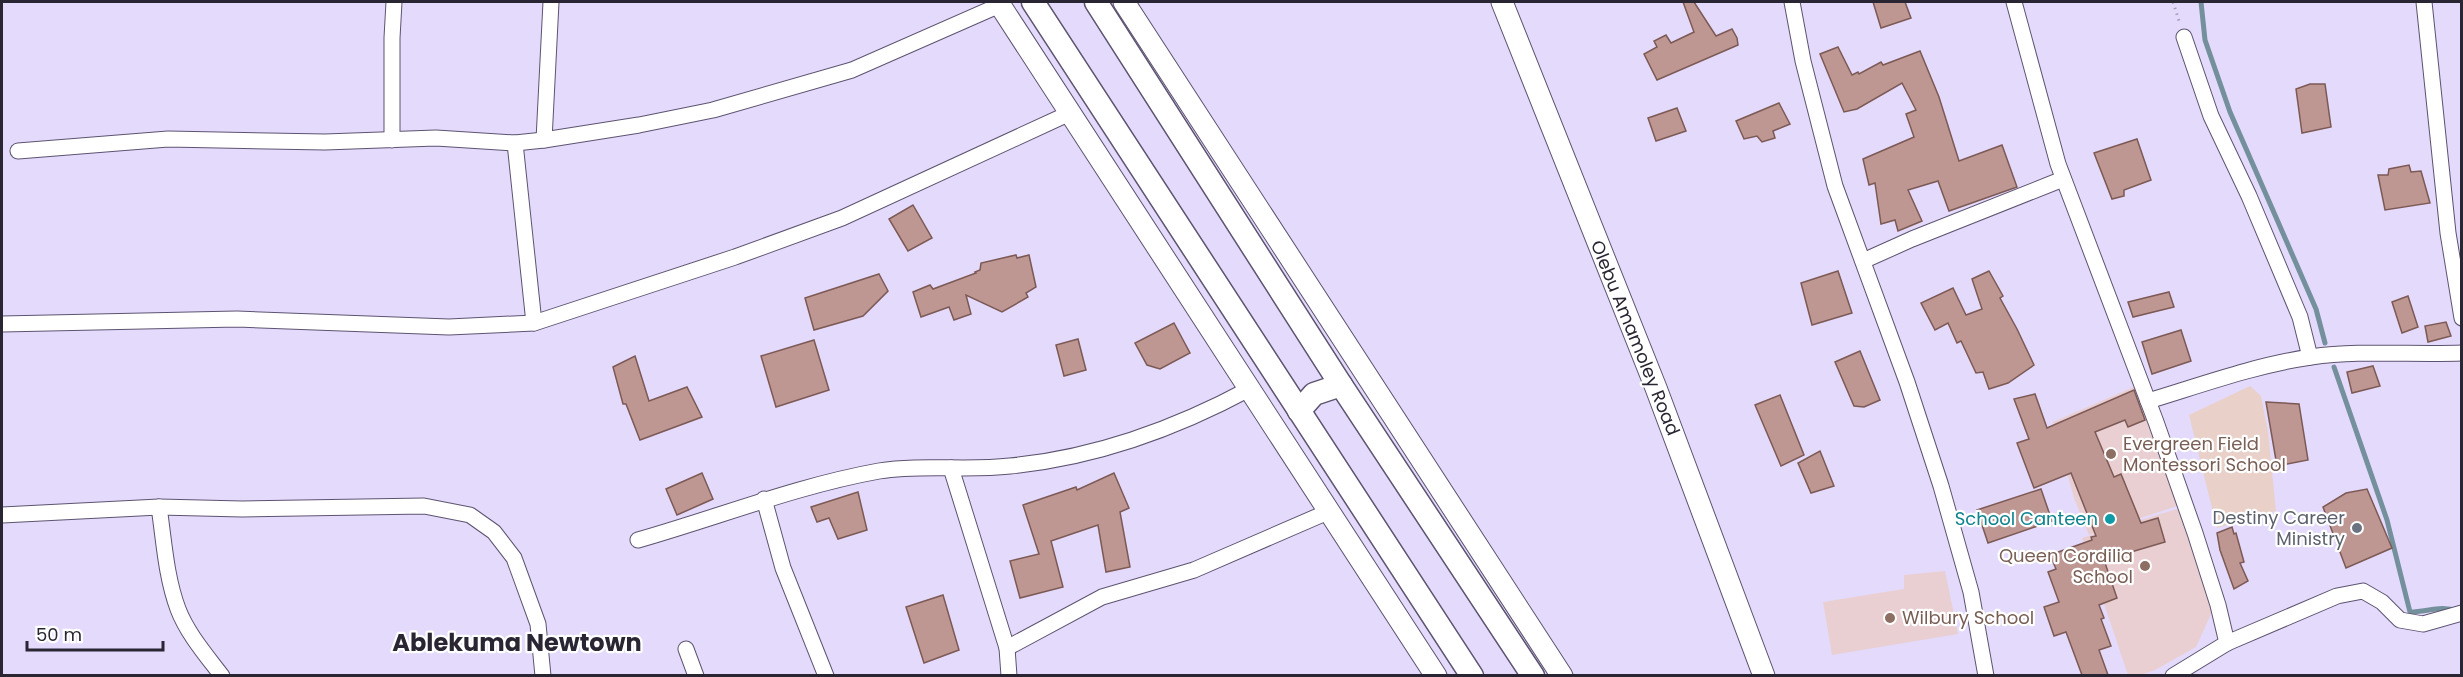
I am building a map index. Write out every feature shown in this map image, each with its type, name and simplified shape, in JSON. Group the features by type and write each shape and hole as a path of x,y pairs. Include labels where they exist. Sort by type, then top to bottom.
{"main road":[{"path":"1033,2 1472,675"},
{"path":"1096,2 1341,385 1533,675"},
{"path":"1299,411 1314,393 1341,385"}],"street":[{"path":"392,140 394,2"},
{"path":"544,140 551,2"},
{"path":"1124,2 1562,675"},
{"name":"Olebu Amamoley Road","path":"1502,2 1656,388 1764,675"},
{"path":"1792,2 1803,61 1835,186 1907,382 1941,486 1971,592 1986,675"},
{"path":"2014,2 2063,179 2148,401 2206,566 2227,643"},
{"path":"2424,2 2448,233 2462,318"},
{"path":"18,151 168,139 325,142 436,138 515,143 544,140 639,125 713,110 852,70 999,3 1436,675"},
{"path":"2184,37 2211,116 2249,196 2300,317 2310,357"},
{"path":"2,324 237,319 449,327 534,323 735,257 842,218 1070,114"},
{"path":"515,143 534,323"},
{"path":"1863,261 2063,179"},
{"path":"2148,401 2310,357 2345,354 2462,353"},
{"path":"638,540 684,527 764,499 878,471 914,467 1010,466 1069,456 1138,438 1212,409 1251,388"},
{"path":"951,468 1007,648 1009,675"},
{"path":"764,499 783,568 826,675"},
{"path":"2,515 159,507 242,509 424,506 470,514 494,532 514,558 538,624 543,675"},
{"path":"159,507 169,576 178,610 190,633 222,675"},
{"path":"1007,648 1102,597 1194,570 1330,510"},
{"path":"2173,675 2227,643 2337,596 2363,591 2382,602 2400,620 2423,624 2462,613"},
{"path":"686,649 696,675"}],"path":[{"path":"2173,2 2184,37"}],"shaded area":[{"name":"Evergreen Field Montessori School","path":"2136,386 2177,506 2089,535 2074,498 2053,422"},
{"path":"2250,386 2261,396 2268,432 2276,511 2217,528 2189,415"},
{"name":"Queen Cordilia School","path":"2180,508 2212,612 2196,647 2155,670 2141,675 2128,675 2082,538"},
{"name":"Wilbury School","path":"1945,571 1958,634 1832,655 1823,602 1904,589 1904,575"}],"building":[{"path":"1683,2 1694,2 1716,36 1732,29 1738,45 1657,80 1644,54 1657,47 1654,41 1666,35 1671,43 1694,32"},
{"path":"1873,2 1905,2 1911,18 1881,28"},
{"path":"1838,47 1852,75 1858,72 1859,74 1881,62 1883,65 1920,51 1939,97 1959,161 2002,145 2017,187 1949,211 1938,181 1908,190 1922,221 1898,231 1895,220 1881,224 1875,183 1869,185 1863,159 1914,137 1906,114 1916,110 1902,83 1857,109 1844,112 1820,54"},
{"path":"2310,84 2325,84 2331,127 2302,133 2296,89"},
{"path":"1779,103 1790,124 1773,131 1775,138 1762,142 1757,136 1744,139 1736,121"},
{"path":"1677,108 1686,131 1656,141 1648,118"},
{"path":"2137,139 2151,180 2124,190 2124,196 2112,199 2094,153"},
{"path":"2409,165 2411,172 2421,171 2430,203 2385,210 2378,175 2388,175 2389,169"},
{"path":"913,205 932,238 908,251 889,219"},
{"path":"1016,255 1017,258 1029,255 1036,287 1026,293 1028,297 1002,312 966,295 971,314 954,320 949,307 921,317 913,292 930,285 933,289 976,273 980,270 981,263"},
{"path":"1838,271 1852,313 1812,325 1801,283"},
{"path":"1989,271 2003,296 2000,298 2034,365 2008,383 1989,389 1983,372 1976,373 1961,341 1957,343 1948,323 1935,330 1921,303 1953,288 1966,315 1982,309 1972,279"},
{"path":"879,274 888,291 863,316 814,330 805,298"},
{"path":"2169,292 2174,307 2133,317 2128,302"},
{"path":"2408,296 2418,327 2402,333 2392,302"},
{"path":"2446,322 2451,336 2428,342 2425,326"},
{"path":"1174,323 1190,353 1160,369 1147,365 1135,343"},
{"path":"2181,330 2191,361 2152,374 2142,342"},
{"path":"1078,339 1086,370 1064,376 1056,345"},
{"path":"814,340 829,390 776,407 761,356"},
{"path":"1860,351 1880,400 1864,407 1854,406 1835,362"},
{"path":"635,356 649,401 687,387 702,417 640,440 626,404 623,404 613,367"},
{"path":"2373,366 2380,386 2352,393 2347,372"},
{"path":"2134,390 2145,420 2128,427 2125,420 2095,432 2114,477 2121,474 2141,523 2158,518 2165,542 2104,560 2117,598 2099,605 2104,618 2101,619 2111,646 2099,650 2108,675 2082,675 2066,632 2054,636 2044,607 2059,602 2048,572 2056,569 2050,555 2092,540 2091,537 2096,536 2071,473 2034,488 2017,443 2029,439 2014,399 2035,394 2047,428"},
{"path":"1780,395 1804,455 1781,466 1755,405"},
{"path":"2266,402 2299,404 2308,460 2277,466"},
{"path":"1820,451 1834,486 1811,493 1798,463"},
{"path":"702,473 713,499 677,515 666,489"},
{"path":"1114,473 1129,508 1120,512 1130,567 1106,572 1098,525 1051,541 1063,587 1020,598 1010,561 1039,554 1023,505 1076,487 1077,490"},
{"path":"2041,489 2052,521 1988,543 1977,510"},
{"name":"Destiny Career Ministry","path":"2367,489 2392,548 2346,568 2323,507 2346,493"},
{"path":"858,492 867,530 838,539 829,518 817,522 811,507"},
{"path":"2232,527 2234,534 2236,533 2244,562 2240,563 2248,581 2234,589 2220,550 2217,533"},
{"path":"943,595 959,650 924,663 906,607"}],"waterway":[{"path":"2201,2 2205,40 2230,112 2316,309 2325,343"},
{"path":"2334,367 2387,520 2410,612 2440,609 2457,611"}],"place":[{"name":"Evergreen Field Montessori School","path":"2111,454"},
{"name":"School Canteen","path":"2110,519"},
{"name":"Destiny Career Ministry","path":"2357,528"},
{"name":"Queen Cordilia School","path":"2145,566"},
{"name":"Wilbury School","path":"1890,618"}],"district":[{"name":"Ablekuma Newtown","path":"517,643"}]}
